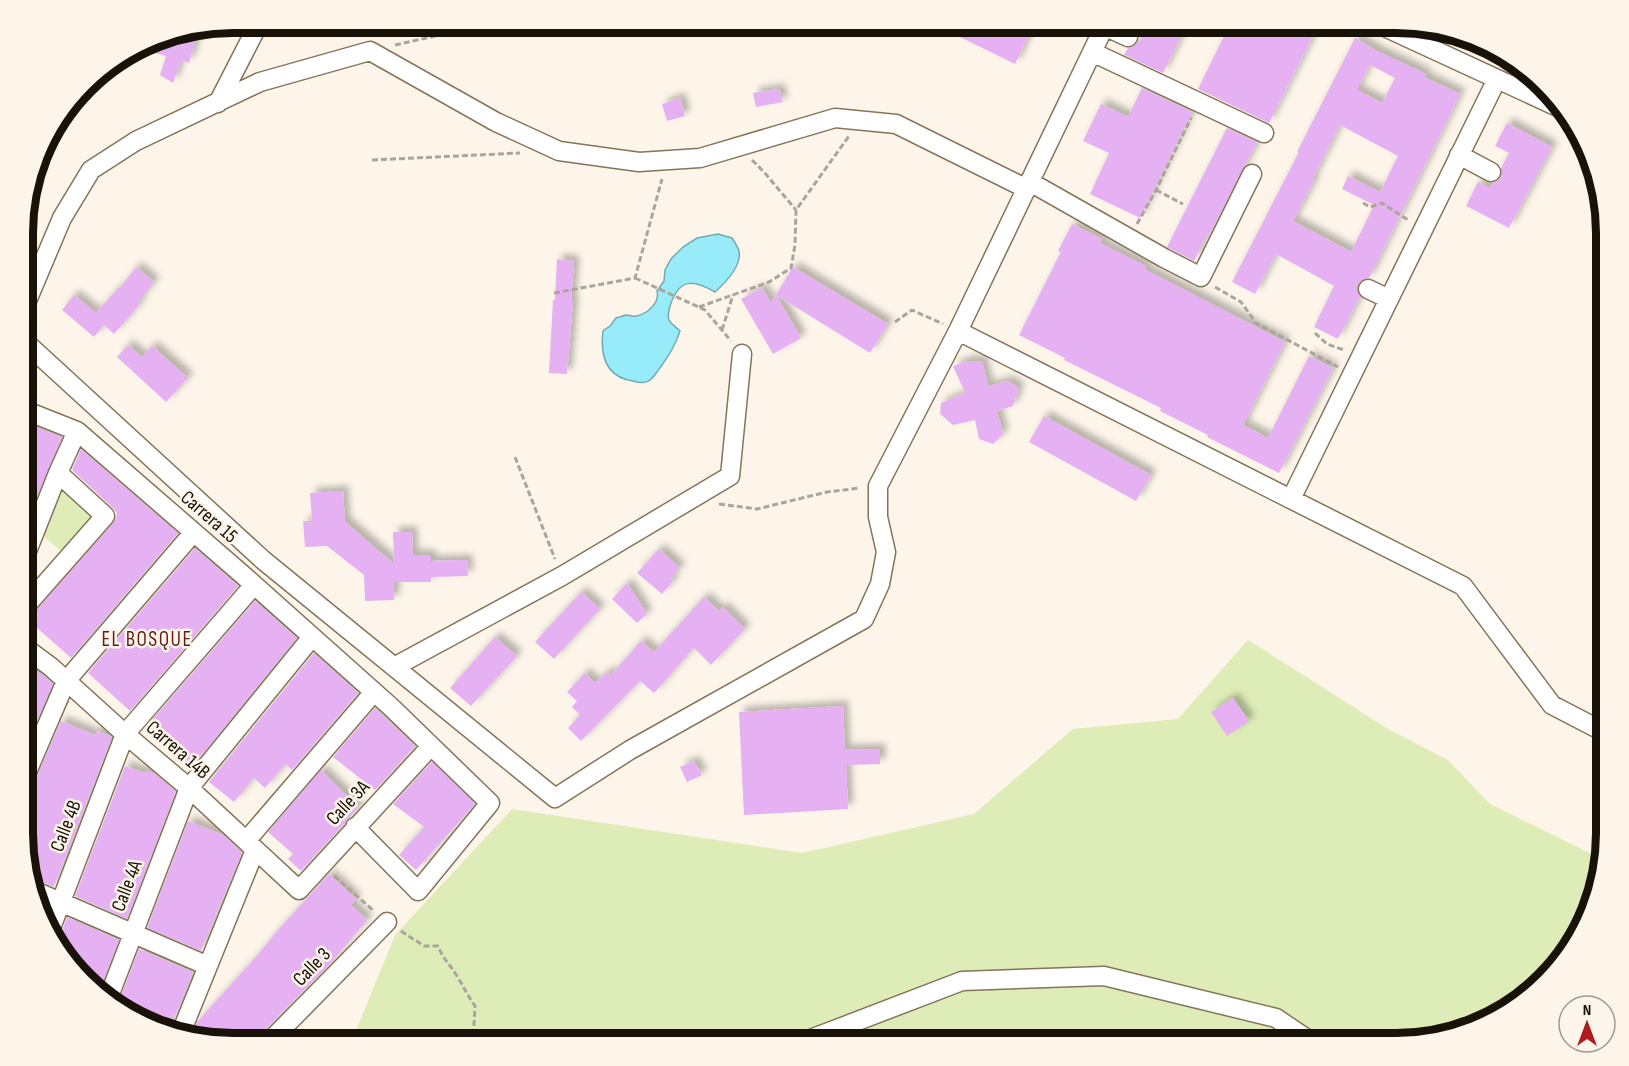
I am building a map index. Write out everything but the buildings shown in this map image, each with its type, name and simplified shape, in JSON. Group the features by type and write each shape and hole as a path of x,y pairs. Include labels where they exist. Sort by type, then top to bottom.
{"street":[{"path":"218,103 253,33"},
{"path":"33,349 263,560 555,798 630,750 864,619 880,584 885,552 878,517 878,486 958,331 1101,33"},
{"path":"1121,33 1128,37"},
{"path":"1400,33 1546,102"},
{"path":"33,287 62,218 91,170 136,141 260,82 370,51 496,122 559,151 639,162 700,158 834,118 896,124 1028,186 1201,277 1252,174"},
{"path":"1092,52 1264,133"},
{"path":"1291,499 1497,79"},
{"path":"1460,154 1491,172"},
{"path":"1368,290 1389,299"},
{"path":"958,331 1463,586 1552,705 1596,728"},
{"path":"394,667 562,576 730,476 742,354"},
{"name":"Carrera 15","path":"33,414 76,431 374,692 490,803 418,891 356,827"},
{"path":"33,536 76,431"},
{"path":"33,598 105,516 58,473"},
{"path":"33,757 66,681 193,532"},
{"path":"125,734 254,585"},
{"name":"Calle 4A","path":"111,992 189,788 312,637"},
{"name":"Carrera 14B","path":"33,654 189,788 298,890"},
{"path":"184,1026 208,966 251,845 374,692"},
{"name":"Calle 4B","path":"54,921 125,734"},
{"name":"Calle 3A","path":"298,890 431,746"},
{"path":"43,894 208,966"},
{"name":"Calle 3","path":"279,1033 387,922"},
{"path":"826,1033 962,981 1104,976 1276,1018 1298,1033"}],"path":[{"path":"370,51 447,33"},
{"path":"852,33 857,36"},
{"path":"1128,238 1156,190 1199,103"},
{"path":"699,307 769,282 791,268 795,245 796,210 861,120"},
{"path":"738,146 764,172 796,210"},
{"path":"372,160 524,153"},
{"path":"635,278 667,160"},
{"path":"1156,190 1183,204"},
{"path":"1363,203 1370,207 1382,203 1423,229"},
{"path":"1201,277 1220,291 1241,302 1256,323 1352,375"},
{"path":"554,293 635,278 705,310 742,354"},
{"path":"722,330 733,295"},
{"path":"895,322 912,310 958,331"},
{"path":"1315,333 1327,344 1345,351 1354,349 1361,355"},
{"path":"515,457 562,576"},
{"path":"691,499 757,509 827,492 878,486"},
{"path":"322,865 387,922 424,946 438,946 443,959 456,974 465,993 475,1006 474,1033"}],"green space":[{"path":"63,486 100,516 65,554 43,536"},
{"path":"1248,640 1388,729 1448,760 1490,804 1595,855 1585,897 1575,921 1555,955 1518,992 1473,1018 1448,1026 1409,1033 355,1033 395,935 512,809 802,853 974,814 1073,729 1178,719"}],"water":[{"path":"718,234 732,238 738,249 738,262 732,274 715,292 693,283 682,286 678,290 668,316 671,323 680,331 669,355 652,378 640,383 616,375 604,357 603,331 616,318 626,315 636,316 649,310 657,299 657,291 664,281 665,270 671,259 697,238"}],"district":[{"name":"EL BOSQUE","path":"147,639"}]}
